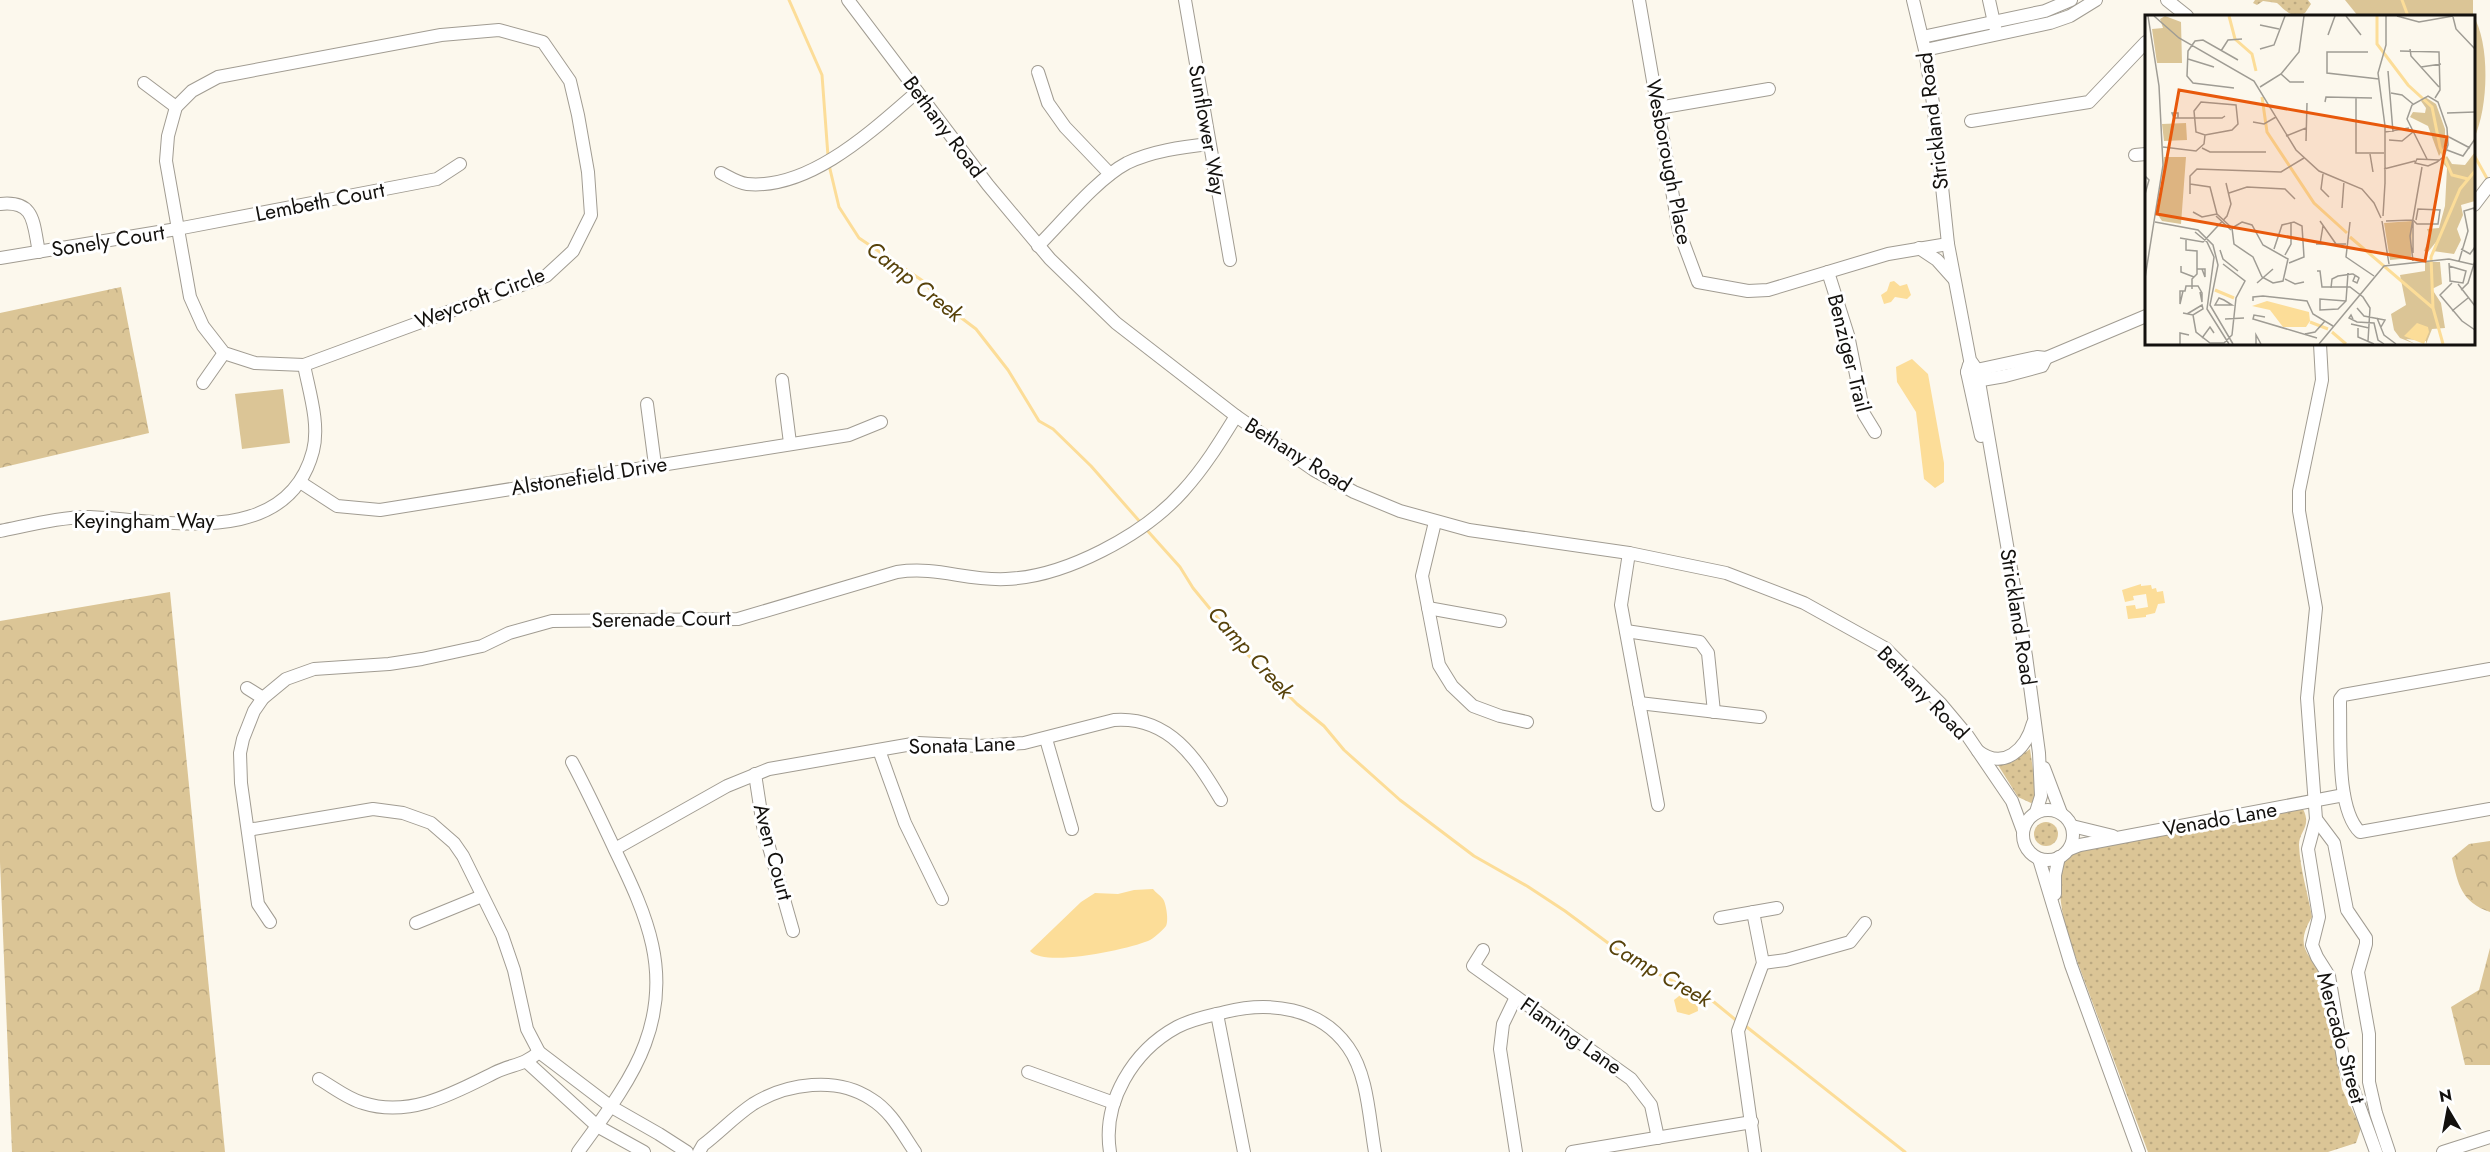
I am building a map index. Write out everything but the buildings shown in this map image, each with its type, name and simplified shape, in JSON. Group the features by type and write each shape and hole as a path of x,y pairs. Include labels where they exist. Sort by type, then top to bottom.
{"street":[{"name":"Bethany Road","path":"848,0 988,185 1038,246 1081,291 1116,323 1236,416 1314,470 1381,504 1435,522 1469,530 1629,553 1726,573 1804,603 1885,648 1943,706 2012,801 2023,831"},
{"name":"Sunflower Way","path":"1185,0 1230,260"},
{"name":"Wesborough Place","path":"1639,0 1679,231 1698,282 1758,291 1778,288 1888,254 1948,244"},
{"name":"Strickland Road","path":"1913,0 1934,110 1948,244 1997,505 2001,515"},
{"path":"1989,0 1996,34"},
{"path":"1923,43 1993,21 2045,11 2071,0"},
{"path":"1923,43 1996,34 2057,21 2096,0"},
{"path":"2171,3 2186,15"},
{"name":"Weycroft Circle","path":"176,107 192,91 218,77 441,35 499,30 543,42 570,81 588,172 591,215 573,251 546,276 304,365 255,363 224,352"},
{"path":"1971,121 2084,104 2092,100 2142,57"},
{"path":"1038,72 1048,103 1065,127 1110,174"},
{"path":"144,83 176,107 168,136 166,161 190,297 203,326 224,352 203,383"},
{"path":"1658,108 1768,89"},
{"path":"721,173 746,184 780,182 817,169 883,121 917,92"},
{"path":"1038,246 1110,174 1128,163 1156,153 1209,144"},
{"name":"Lembeth Court","path":"177,229 437,179 460,164"},
{"path":"2475,204 2490,184"},
{"name":"Sonely Court","path":"0,204 16,203 26,208 31,215 39,252"},
{"name":"Sonely Court","path":"0,258 177,229"},
{"path":"1919,248 1937,260 1956,282"},
{"name":"Benziger Trail","path":"1828,272 1848,335 1864,414 1875,432"},
{"path":"1972,373 2037,357 2046,358 2145,316"},
{"path":"1965,336 1970,348 1981,360 1991,364 2010,364"},
{"name":"Mercado Street","path":"2320,345 2322,380 2299,491 2299,511 2316,608 2307,698 2316,819 2308,849 2319,917 2312,945 2329,976 2344,1064 2376,1152"},
{"path":"1984,411 1989,387 2002,377 2042,366 2046,358"},
{"name":"Keyingham Way","path":"0,531 88,517 204,524 250,518 279,503 300,482 314,450 315,423 304,365"},
{"path":"1972,373 2002,377"},
{"name":"Strickland Road","path":"1972,373 1984,411 2023,639 2039,753 2041,796 2034,814"},
{"path":"782,380 790,443"},
{"path":"647,404 655,465"},
{"name":"Serenade Court","path":"270,922 258,904 241,783 240,753 248,724 263,698 279,683 299,673 314,669 422,660 482,646 516,630 552,621 738,619 897,572 912,570 942,571 975,578 1005,579 1050,573 1121,541 1158,514 1182,493 1209,459 1236,416"},
{"name":"Alstonefield Drive","path":"300,482 338,506 380,510 849,435 881,422"},
{"path":"1435,522 1422,576 1439,665 1452,686 1473,706 1500,716 1527,722"},
{"path":"1629,553 1621,605 1658,805"},
{"path":"1428,608 1500,621"},
{"path":"1626,631 1700,642 1708,652 1714,712"},
{"path":"2490,669 2343,695 2340,699 2344,795 2360,832 2490,809"},
{"path":"247,688 263,698"},
{"path":"1640,703 1760,717"},
{"name":"Sonata Lane","path":"615,849 727,786 754,774 784,766 918,743 979,746 1024,743 1114,720 1129,719 1146,723 1162,731 1196,760 1221,800"},
{"path":"1977,750 1985,757 2013,755 2023,746 2034,719"},
{"path":"1046,739 1072,829"},
{"path":"879,750 905,823 942,899"},
{"name":"Strickland Road","path":"2039,753 2061,813"},
{"path":"572,762 615,849 649,928 655,957 657,987 653,1017 644,1046 610,1106 578,1152"},
{"name":"Aven Court","path":"754,774 763,826 793,931"},
{"name":"Venado Lane","path":"2070,849 2126,836 2344,795"},
{"name":"Bethany Road","path":"2012,801 2034,814"},
{"path":"2039,859 2051,860 2070,849 2072,826 2061,813 2047,809 2034,814 2024,824 2025,846 2039,859 2071,965 2139,1152"},
{"path":"248,830 366,810 388,810 418,817 431,823 454,843 470,868 502,936 514,970 527,1029 539,1052 610,1106 687,1152"},
{"name":"Mercado Street","path":"2316,819 2334,843 2347,910 2366,938 2358,972 2369,1034 2369,1082 2389,1152"},
{"name":"Venado Lane","path":"2072,826 2100,834 2126,836"},
{"path":"2055,913 2055,875 2059,857"},
{"path":"416,923 482,896"},
{"path":"1720,918 1777,908"},
{"path":"1753,912 1763,963 1738,1031 1755,1152"},
{"path":"1763,963 1786,960 1850,942 1865,923"},
{"name":"Flaming Lane","path":"1483,950 1473,966 1631,1079 1651,1105 1658,1138"},
{"path":"1516,997 1503,1024 1500,1049 1516,1152"},
{"path":"1110,1152 1109,1132 1114,1103 1132,1067 1153,1044 1177,1027 1217,1014 1248,1007 1278,1007 1293,1010 1328,1025 1348,1047 1356,1060 1364,1085 1375,1152"},
{"path":"1217,1014 1244,1152"},
{"path":"319,1079 362,1103 407,1106 434,1102 506,1067 527,1062 539,1052"},
{"path":"527,1062 597,1126 644,1152"},
{"path":"1028,1072 1114,1103"},
{"path":"699,1152 703,1145 741,1113 767,1097 795,1087 831,1085 860,1092 873,1100 894,1119 915,1152"},
{"path":"1572,1152 1752,1122"},
{"path":"2444,1152 2490,1137"}],"green space":[{"path":"2255,0 2308,0 2311,4 2305,13 2296,15 2277,3 2263,1 2257,5 2253,3"},
{"path":"2345,0 2473,0 2473,15 2357,15"},
{"path":"2475,19 2482,42 2486,75 2483,110 2475,136"},
{"path":"121,287 149,433 0,468 0,313"},
{"path":"283,389 290,443 242,449 235,394"},
{"path":"170,592 225,1152 12,1152 0,862 0,621"},
{"path":"2030,749 2036,790 2034,802 2031,803 2018,797 1998,765 2012,762"},
{"path":"2303,809 2306,825 2299,845 2302,872 2312,917 2305,932 2304,945 2310,957 2321,969 2342,1089 2361,1128 2356,1143 2328,1152 2148,1152 2066,931 2059,883 2062,864 2066,858 2075,853 2107,843 2197,827 2204,831 2270,817 2281,811"},
{"path":"2046,822 2054,826 2058,834 2054,842 2046,846 2038,842 2034,834 2038,826"},
{"path":"2490,841 2490,912 2473,903 2462,891 2452,858 2469,844"},
{"path":"2490,948 2490,1065 2465,1065 2451,1007 2479,990"}],"shaded area":[{"path":"1894,281 1900,286 1907,284 1911,295 1907,299 1895,297 1891,302 1884,304 1881,295 1887,291 1890,282"},
{"path":"1912,359 1928,374 1944,463 1944,482 1935,488 1924,479 1916,412 1897,382 1896,367"},
{"path":"2141,584 2141,586 2151,585 2152,589 2156,588 2157,592 2163,591 2165,603 2158,604 2155,613 2146,615 2146,617 2128,619 2126,606 2135,605 2136,609 2148,607 2146,594 2133,596 2134,600 2125,602 2122,590"},
{"path":"1153,889 1164,901 1167,920 1165,928 1148,941 1106,952 1069,957 1039,956 1030,951 1081,902 1095,893 1118,894"},
{"path":"1684,992 1697,999 1698,1011 1689,1015 1677,1012 1674,1000"}],"waterway":[{"name":"Camp Creek","path":"789,0 822,75 828,156"},
{"path":"2402,0 2408,15"},
{"path":"2475,157 2489,182"},
{"name":"Camp Creek","path":"829,165 839,207 859,238 923,281 943,304 976,329 1008,370 1039,421 1053,429 1091,466 1141,523"},
{"name":"Camp Creek","path":"1145,528 1180,567 1193,588 1248,655 1297,704 1324,726 1344,750 1400,800 1474,856 1565,911 1635,963 1709,998 1737,1021"},
{"name":"Camp Creek","path":"1743,1024 1905,1152"}]}
